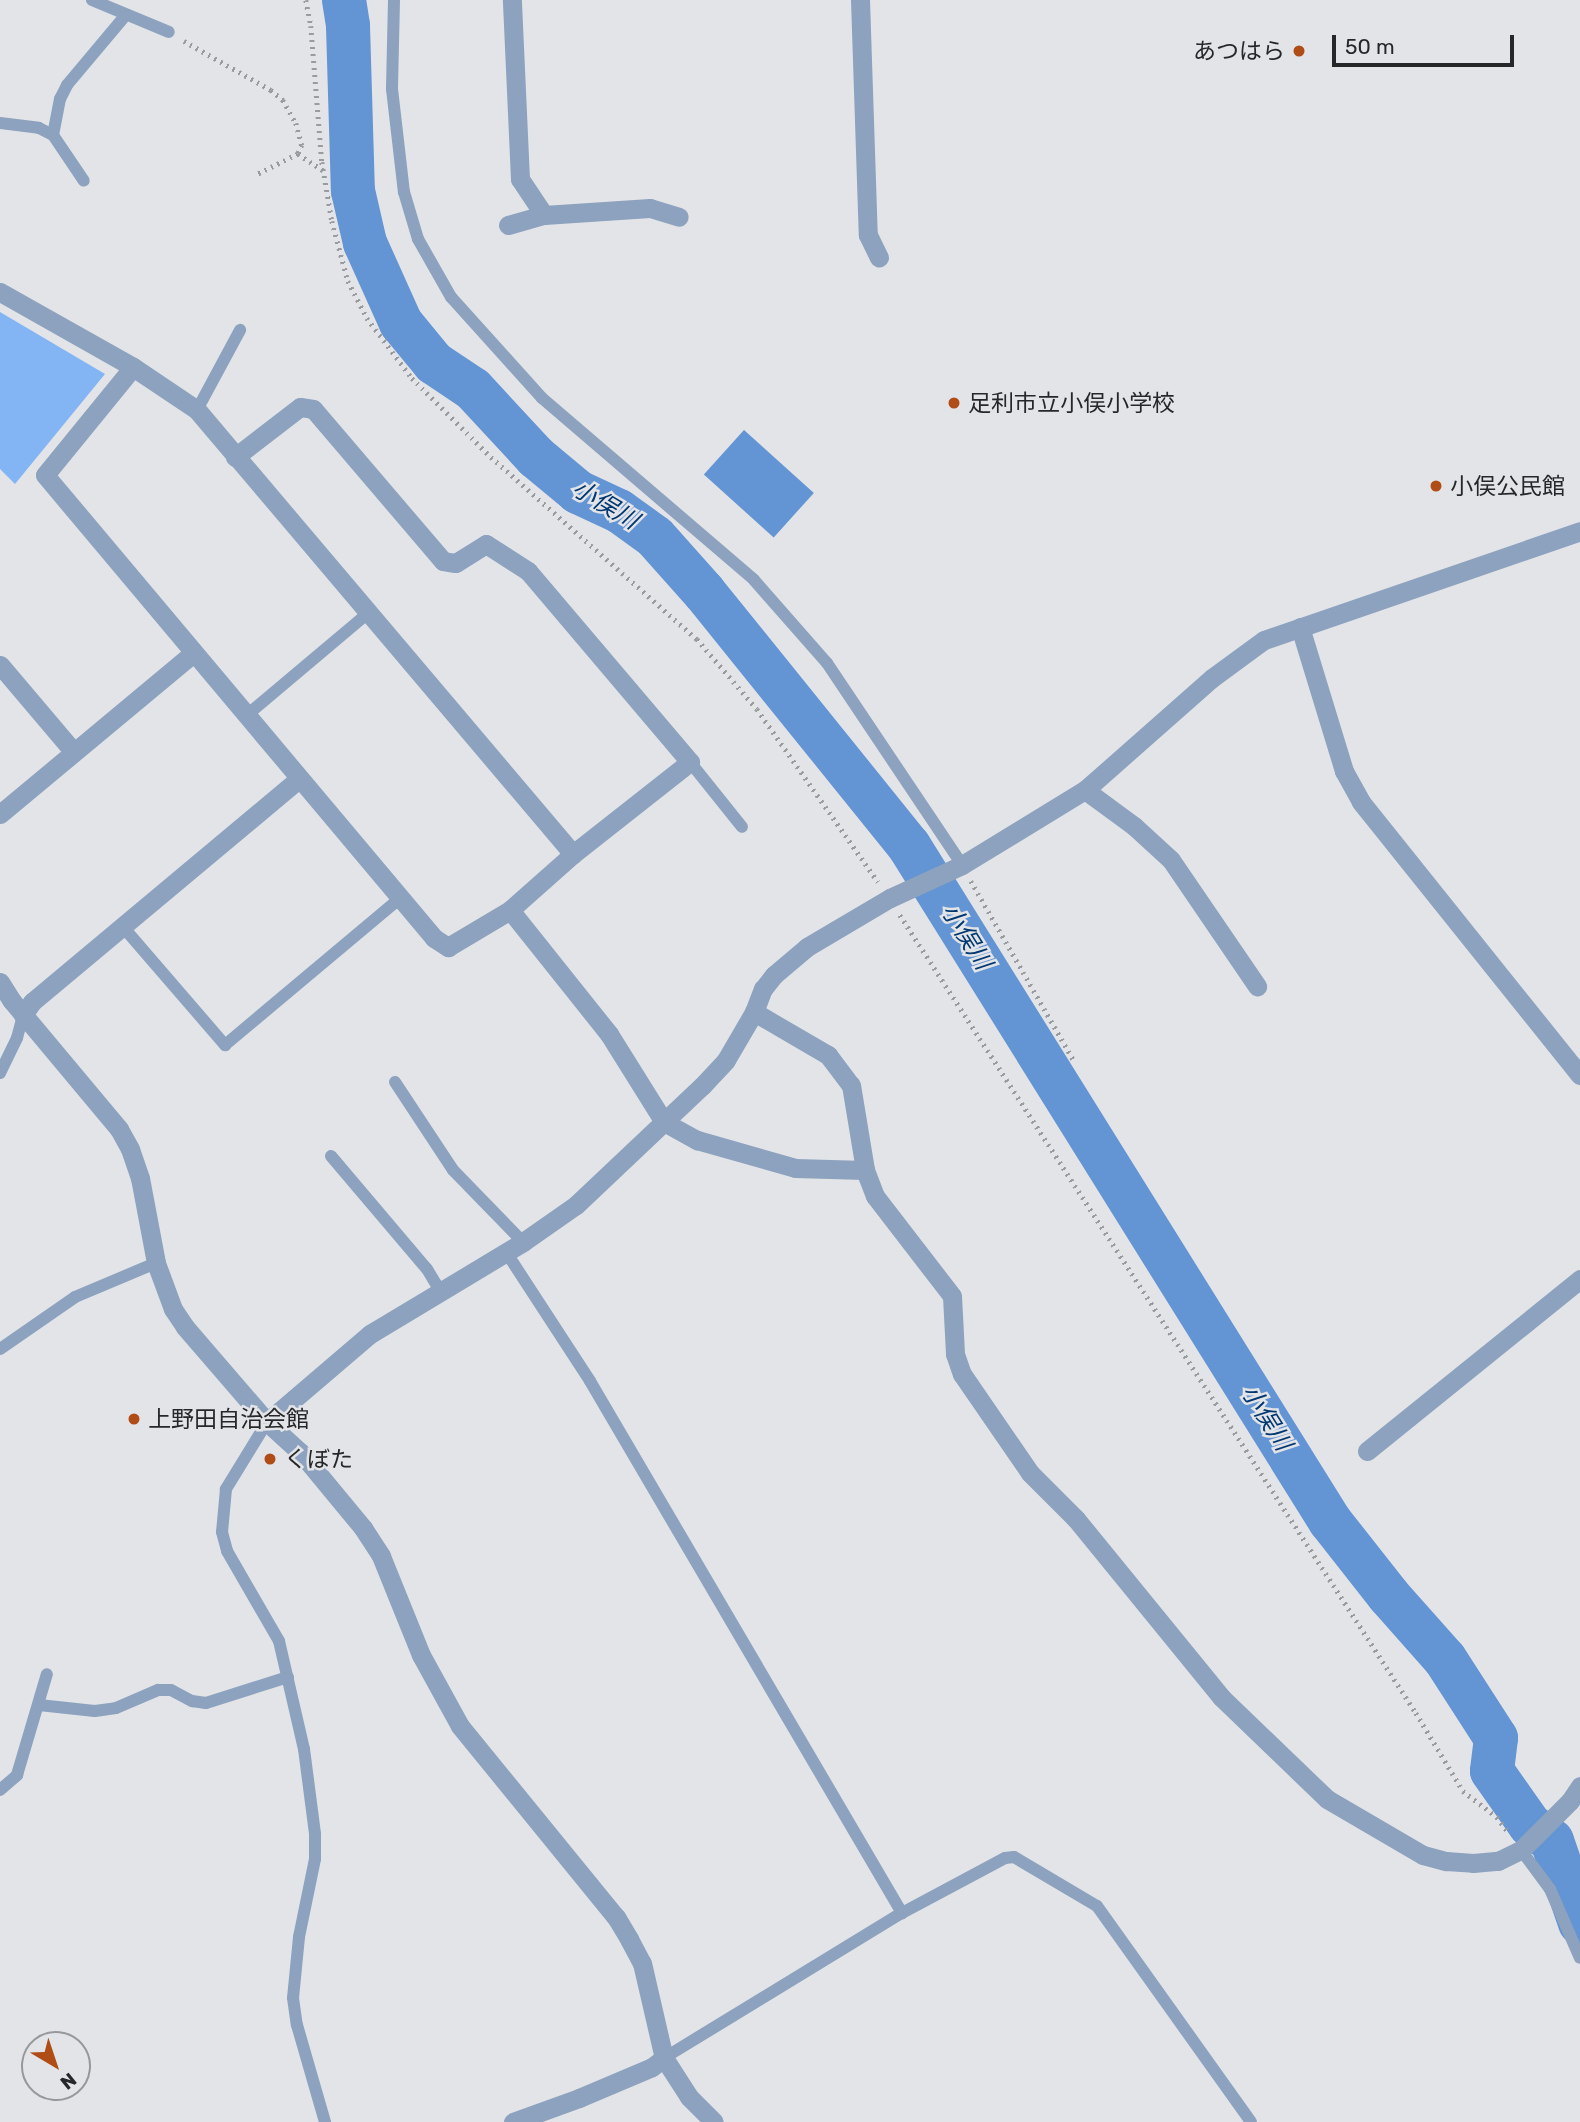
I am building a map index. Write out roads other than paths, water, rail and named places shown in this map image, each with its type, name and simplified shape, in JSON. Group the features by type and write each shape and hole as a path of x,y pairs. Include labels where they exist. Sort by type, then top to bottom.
{"street":[{"path":"512,0 520,179 544,215"},
{"path":"860,0 869,235 879,258"},
{"path":"508,225 544,215 650,208 679,217"},
{"path":"0,292 132,367 197,410 573,854"},
{"path":"132,367 45,475 192,653 435,938 448,947 510,910 573,854 690,762 528,570 486,544 455,563 443,561 313,408 300,407 235,457"},
{"path":"267,1422 370,1334 523,1242 576,1205 726,1060 754,1012 762,989 789,961 894,897 957,866 1085,790 1212,678 1264,640 1580,531"},
{"path":"1300,627 1344,771 1361,802 1580,1075"},
{"path":"0,814 192,653"},
{"path":"0,665 74,751"},
{"path":"23,1015 32,1002 124,928 299,779"},
{"path":"1085,790 1135,826 1171,860 1257,986"},
{"path":"510,910 609,1034 664,1122 697,1140 795,1168 865,1170"},
{"path":"0,982 23,1015 119,1129 130,1149 141,1178 156,1263 164,1289 185,1326 267,1422 301,1453 363,1528 381,1556 421,1655 460,1726 492,1770 616,1917 642,1963 664,2058 689,2097 714,2122"},
{"path":"754,1012 828,1055 851,1085 856,1105 855,1123 865,1170 883,1210 953,1296 954,1354 979,1400 1030,1473 1076,1519 1221,1697 1327,1799 1423,1855 1446,1861 1473,1863 1498,1861 1524,1847 1575,1794"},
{"path":"1367,1451 1580,1279"},
{"path":"513,2122 579,2098 652,2067 664,2058"}],"lane":[{"path":"92,0 125,16 169,32"},
{"path":"394,0 392,89 404,192 418,239 451,297 542,398 754,580 827,663 957,866"},
{"path":"53,135 60,99 67,85 125,16"},
{"path":"0,123 39,128 53,135 84,181"},
{"path":"197,410 240,330"},
{"path":"247,715 368,612"},
{"path":"690,762 742,827"},
{"path":"124,928 225,1045 400,898"},
{"path":"0,1073 17,1038 23,1015"},
{"path":"395,1082 453,1170 523,1242"},
{"path":"331,1156 427,1269 440,1291"},
{"path":"506,1252 590,1381 902,1913"},
{"path":"0,1349 75,1297 156,1263"},
{"path":"267,1422 226,1489 222,1532 227,1551 279,1641 302,1738 315,1834 315,1859 299,1937 293,1998 297,2025 325,2122"},
{"path":"0,1790 17,1775 47,1674"},
{"path":"39,1705 95,1711 116,1708 158,1690 171,1690 192,1702 206,1703 288,1677"},
{"path":"1524,1847 1550,1889 1580,1958"},
{"path":"664,2058 902,1913 1005,1858 1014,1857 1088,1898 1105,1916 1251,2122"}],"waterway":[{"name":"小俣川","path":"344,0 348,26 353,191 365,243 401,323 434,363 473,389 536,457 578,492 619,511 655,537 704,592 909,846 1330,1521 1389,1596 1445,1659 1496,1738 1492,1771 1530,1825 1552,1841 1580,1923"}],"place":[{"name":"あつはら","path":"1299,51"},
{"name":"足利市立小俣小学校","path":"954,403"},
{"name":"小俣公民館","path":"1436,486"},
{"name":"上野田自治会館","path":"134,1419"},
{"name":"くぼた","path":"270,1459"}]}
